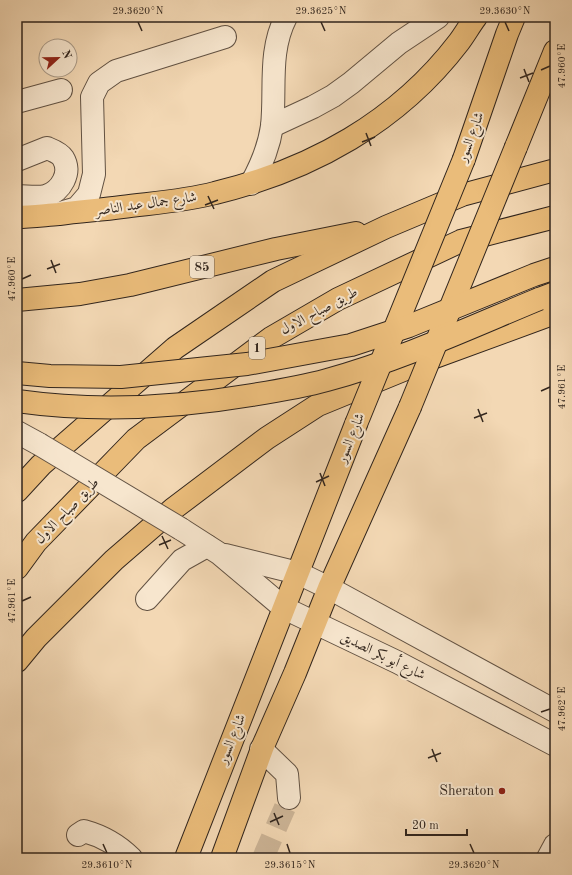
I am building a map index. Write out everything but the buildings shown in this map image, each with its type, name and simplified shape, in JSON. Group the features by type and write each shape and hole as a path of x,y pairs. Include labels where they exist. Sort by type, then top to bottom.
{"main road":[{"name":"شارع جمال عبد الناصر","path":"17,217 60,214 175,201 214,194 251,184 292,169 331,151 367,129 400,103 431,74 459,42 476,17"},
{"name":"شارع السور","path":"186,858 356,424 464,159 514,17"},
{"path":"222,858 262,749 295,673 329,588 410,407 555,51"},
{"path":"17,492 41,465 175,348 274,281 386,227 462,194 555,170"},
{"name":"طريق صباح الاول","path":"17,568 36,542 136,439 271,338 338,300 461,241 555,217"},
{"name":"85","path":"17,300 80,294 130,285 276,249 386,227"},
{"path":"17,373 50,376 120,377 247,364 351,345 409,326 528,277 555,268"},
{"path":"17,401 49,406 111,408 189,404 295,388 335,377 430,345 547,296"},
{"path":"17,661 36,638 114,560 173,509 267,438 318,405 436,357 555,313"}],"street":[{"path":"251,184 265,156 272,126 274,56 278,35 286,17"},
{"path":"272,126 333,96 399,43 438,17"},
{"path":"60,214 77,208 89,194 94,174 92,97 99,84 116,71 225,37"},
{"path":"17,102 61,90"},
{"path":"17,160 47,148 63,158 67,172 64,181 56,190 45,196 17,196"},
{"name":"شارع أبو بكر الصديق","path":"17,432 214,550 284,608 397,662 555,745"},
{"path":"147,599 182,560 214,550"},
{"name":"شارع أبو بكر الصديق","path":"214,550 298,573 329,588 555,711"},
{"path":"262,749 287,774 289,798"},
{"path":"78,835 84,831 97,835 122,849 131,858"},
{"path":"548,858 555,845"}],"tunnel":[{"path":"263,858 289,798"}],"place":[{"name":"Sheraton","path":"502,791"}]}
